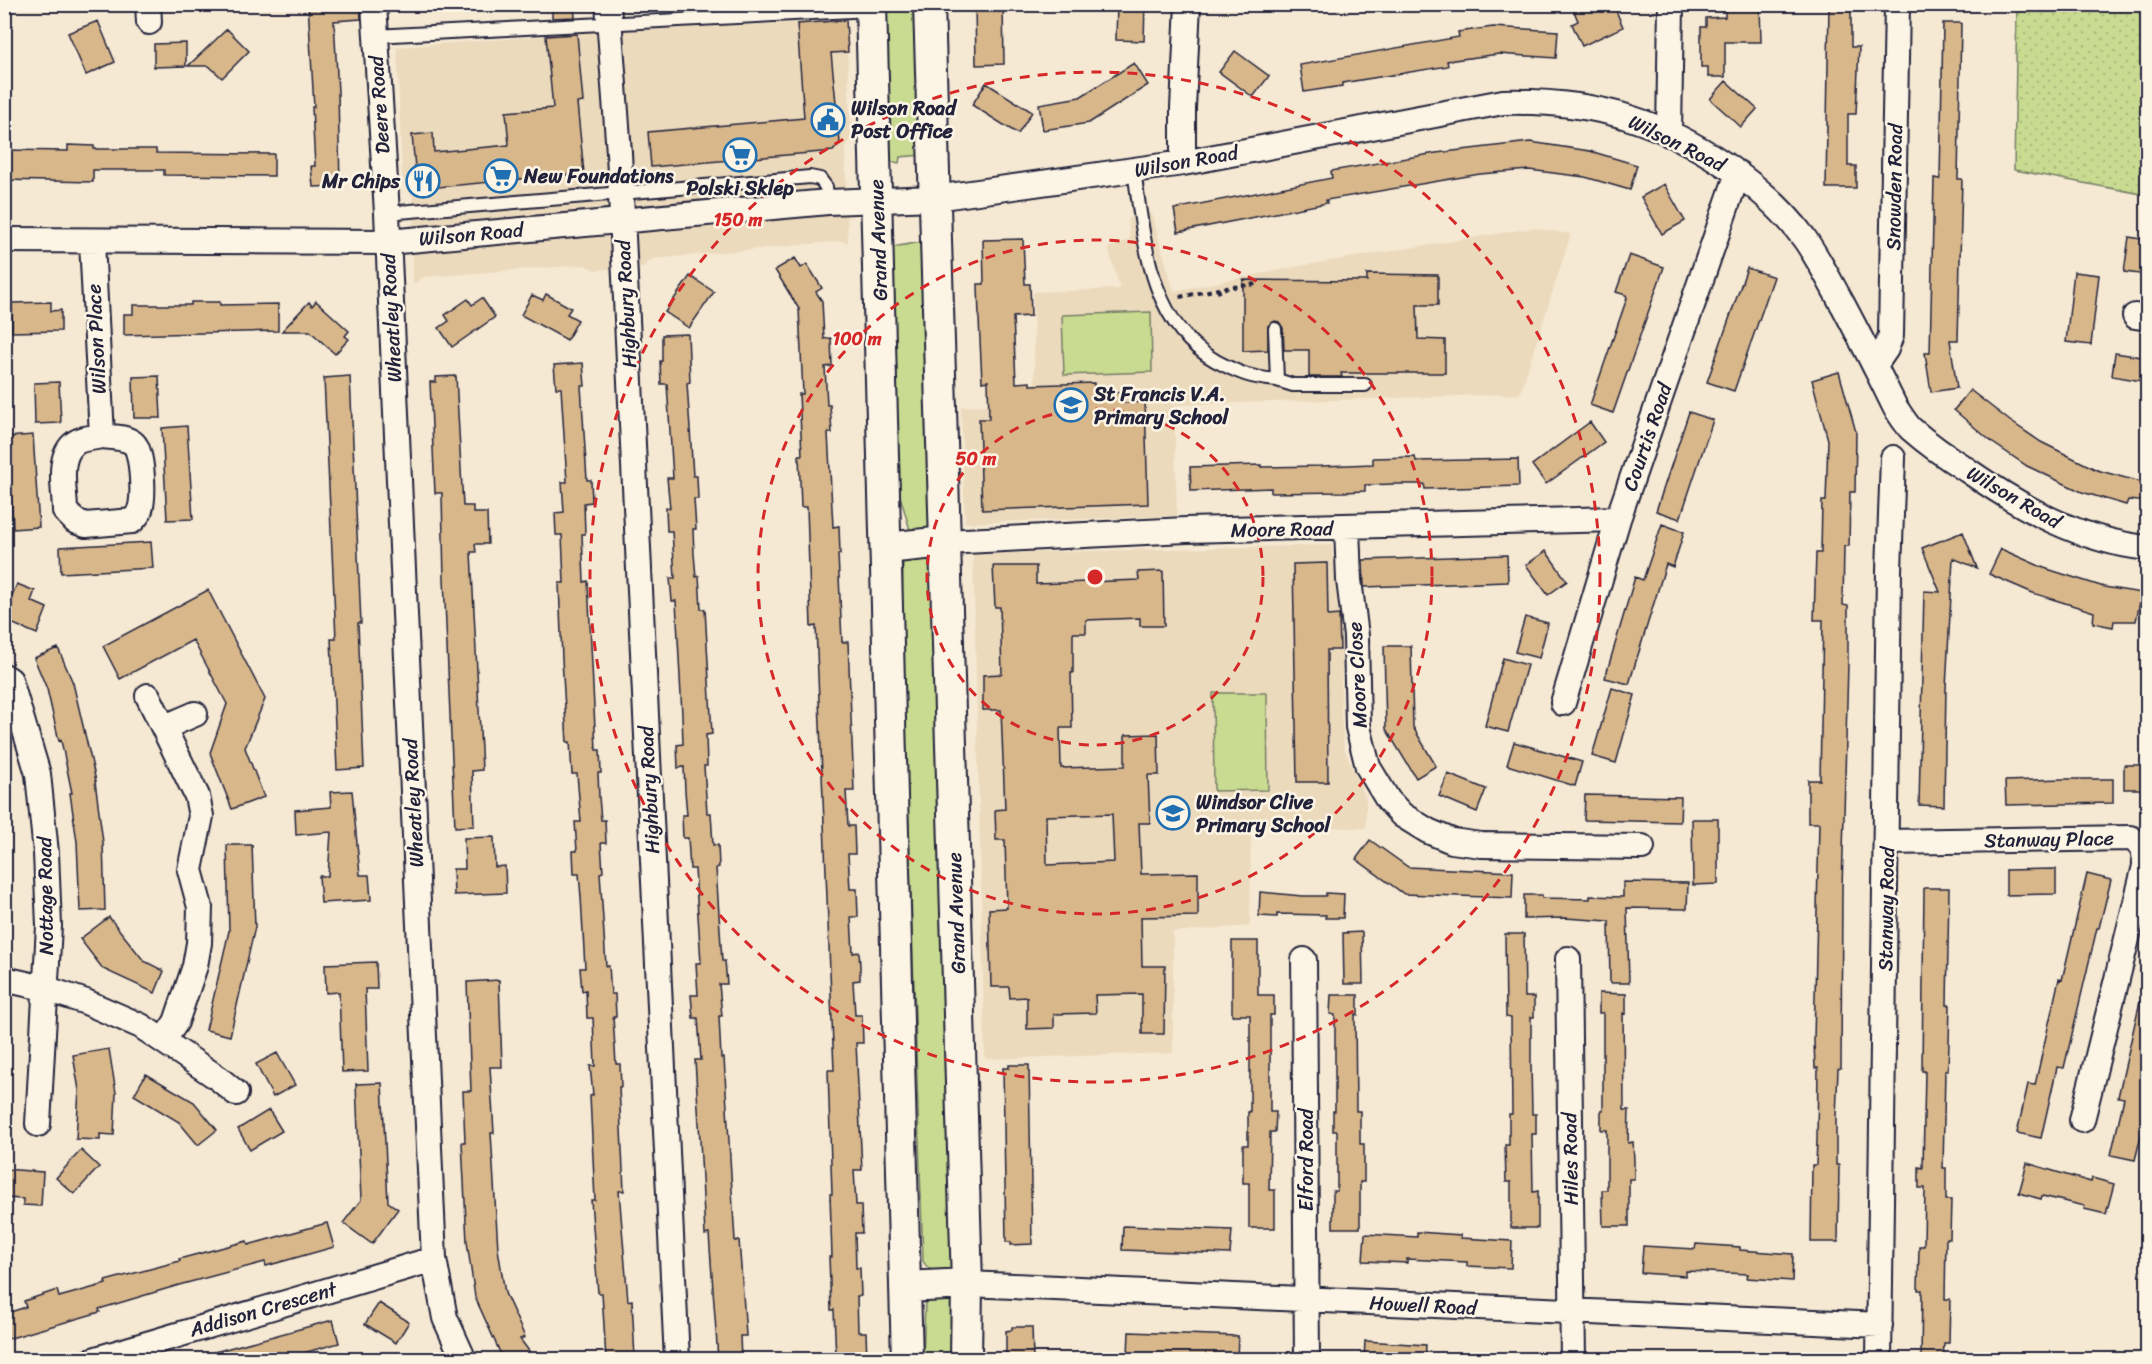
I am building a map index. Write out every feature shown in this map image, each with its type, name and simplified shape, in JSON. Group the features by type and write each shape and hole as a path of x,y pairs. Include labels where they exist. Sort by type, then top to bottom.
{"street":[{"name":"Deere Road","path":"374,4 388,242"},
{"name":"Grand Avenue","path":"929,4 967,1284 966,1359"},
{"path":"1183,163 1188,4"},
{"path":"1669,134 1671,4"},
{"name":"Snowden Road","path":"1875,365 1886,349 1891,335 1897,4"},
{"name":"Grand Avenue","path":"871,7 907,1359"},
{"name":"Highbury Road","path":"608,14 621,193 677,1359"},
{"name":"Wilson Road","path":"4,240 388,242 828,202 935,198 1183,163 1503,102 1538,101 1576,106 1629,118 1669,134 1711,155 1738,173 1775,207 1803,237 1822,267 1875,365 1894,407 1910,428 1947,457 2036,514 2075,531 2148,548"},
{"name":"Courtis Road","path":"1563,703 1618,519 1738,173"},
{"name":"Wilson Place","path":"92,242 102,436"},
{"name":"Wheatley Road","path":"388,242 434,1259 445,1318 464,1359"},
{"name":"Stanway Road","path":"1879,1359 1889,571 1893,458"},
{"name":"Moore Road","path":"945,542 1186,530 1618,519"},
{"name":"Moore Close","path":"1347,527 1349,580 1356,636 1358,727 1368,767 1388,800 1402,815 1428,831 1452,841 1481,845 1642,847"},
{"path":"886,548 945,542"},
{"name":"Nottage Road","path":"4,676 10,680 38,774 46,853 48,916 38,1124"},
{"path":"148,696 198,796 201,816 190,870 200,907 199,943 195,966 176,1022 164,1040"},
{"path":"165,728 195,714"},
{"name":"Stanway Place","path":"1887,842 2131,838 2140,844 2145,852 2145,866 2082,1120"},
{"name":"Hiles Road","path":"1568,959 1573,1359"},
{"name":"Elford Road","path":"1304,960 1307,1359"},
{"path":"4,979 44,988 86,1002 141,1026 237,1093"},
{"name":"Addison Crescent","path":"93,1359 434,1259"},
{"path":"905,1287 967,1284"},
{"name":"Howell Road","path":"967,1284 1880,1325"}],"lane":[{"path":"375,36 608,14 871,7"},
{"path":"1134,170 1145,249 1162,302 1184,335 1204,354 1253,378 1277,380 1293,385 1365,385"},
{"name":"Wilson Road","path":"387,213 810,177 820,179 826,187 828,202"},
{"path":"1275,329 1277,380"}],"path":[{"path":"1162,302 1186,295 1256,284"},
{"path":"1218,289 1220,294"}],"shaded area":[{"path":"846,20 851,140 845,147 848,243 842,241 652,259 643,267 595,270 584,265 424,277 413,284 413,196 408,191 402,176 397,47 598,32"},
{"name":"St Francis V.A. Primary School","path":"1151,212 1174,291 1299,266 1532,228 1571,234 1520,394 1174,405 1177,516 965,523 961,407 1035,401 1033,292 1120,289 1108,248 1130,239 1128,218"},
{"name":"Windsor Clive Primary School","path":"1332,545 1342,643 1341,714 1344,748 1366,799 1366,828 1251,827 1250,926 1173,932 1173,1053 985,1059 973,554"}],"green space":[{"path":"884,5 918,5 922,155 900,157 899,163 888,161"},
{"path":"2017,5 2147,5 2147,195 2014,170"},
{"path":"928,241 931,527 918,532 910,530 900,496 893,247"},
{"path":"1151,312 1152,372 1064,375 1062,315"},
{"path":"928,555 934,561 955,1266 942,1272 929,1268 923,1261 902,621 903,562 908,557"},
{"path":"1213,693 1267,693 1268,790 1214,791"},
{"path":"930,1299 952,1299 958,1359 923,1360 925,1303"}],"building":[{"path":"308,4 360,4 361,19 334,21 340,186 313,187 311,166 315,166 312,107 314,107"},
{"path":"552,4 574,4 575,17 552,18"},
{"path":"975,4 1003,4 1004,64 976,65"},
{"path":"1117,4 1145,4 1144,41 1116,40"},
{"path":"1571,4 1591,4 1594,11 1613,4 1623,27 1582,46 1572,24 1578,21"},
{"path":"1725,4 1760,4 1761,42 1725,42 1725,77 1708,77 1708,67 1701,67 1701,27 1706,27 1706,18 1725,17"},
{"path":"1829,4 1851,4 1851,47 1859,47 1856,114 1848,114 1848,166 1856,166 1856,188 1826,188"},
{"path":"846,20 848,52 831,53 840,143 833,151 651,167 648,132 804,118 797,24"},
{"path":"98,21 115,62 86,75 68,33"},
{"path":"1943,23 1961,23 1958,179 1962,179 1958,340 1950,340 1957,388 1931,392 1925,353 1930,353 1934,178 1940,179"},
{"path":"1493,27 1558,31 1556,58 1499,54 1447,61 1448,66 1342,83 1342,86 1304,92 1300,65 1459,37 1458,32"},
{"path":"227,29 249,51 222,78 209,66 188,66"},
{"path":"577,34 583,102 577,103 584,173 417,189 412,135 433,133 434,152 509,145 506,112 553,108 546,36"},
{"path":"186,43 186,66 154,67 154,44"},
{"path":"1235,51 1269,76 1253,97 1219,72"},
{"path":"1134,63 1148,85 1089,123 1043,130 1039,104 1080,97"},
{"path":"1726,81 1757,109 1741,127 1710,99"},
{"path":"986,83 1032,112 1018,134 972,105"},
{"path":"1530,142 1590,151 1637,165 1630,190 1585,177 1529,170 1480,174 1326,200 1327,203 1178,232 1174,209 1332,178 1331,171 1436,153"},
{"path":"68,145 94,146 94,149 156,149 156,153 274,154 274,176 164,175 164,170 93,170 93,182 4,180 4,150 68,151"},
{"path":"1664,184 1685,221 1662,234 1641,197"},
{"path":"2129,237 2148,240 2148,275 2124,272"},
{"path":"1023,239 1025,284 1030,284 1031,316 1013,317 1016,383 1030,382 1030,385 1094,383 1094,394 1124,392 1124,403 1145,402 1148,504 982,510 979,419 989,419 988,381 982,382 979,319 978,284 984,284 983,240"},
{"path":"1629,255 1664,267 1613,413 1590,405 1627,298 1626,295 1616,292"},
{"path":"795,258 801,268 807,264 822,288 816,292 822,301 824,339 831,338 832,366 825,367 827,405 830,405 832,433 828,433 833,527 839,526 842,642 848,642 854,791 846,791 848,826 854,826 855,854 848,854 850,889 857,889 858,917 851,917 853,953 859,952 860,980 853,981 855,1015 862,1015 863,1043 856,1043 862,1170 854,1170 856,1205 861,1205 862,1233 855,1233 856,1268 860,1268 861,1296 857,1296 858,1332 866,1332 867,1359 836,1359 834,1310 831,1310 829,1257 832,1257 830,1194 832,1194 828,1070 834,1070 816,626 811,627 807,507 801,507 799,455 802,455 799,394 803,394 799,309 775,270"},
{"path":"1747,268 1774,277 1734,391 1707,382"},
{"path":"2074,272 2099,275 2091,345 2066,342"},
{"path":"1367,274 1438,275 1438,305 1417,305 1418,339 1445,340 1445,373 1341,373 1342,377 1309,377 1309,350 1284,350 1283,328 1279,322 1275,321 1268,326 1268,350 1243,351 1243,280 1367,281"},
{"path":"690,276 714,292 689,328 665,312"},
{"path":"546,294 571,308 567,314 578,320 567,340 521,315 532,295 543,300"},
{"path":"482,298 495,317 452,347 439,328 449,321 445,315 468,299 472,305"},
{"path":"316,301 349,331 345,336 349,339 335,354 310,331 282,331 309,302 312,306"},
{"path":"51,302 51,311 61,310 61,331 12,332 12,303"},
{"path":"191,302 220,302 220,305 278,304 278,331 124,335 124,314 133,314 133,305 191,305"},
{"path":"688,334 690,382 687,383 693,476 697,476 698,499 694,499 696,529 693,529 694,554 696,577 699,576 701,609 705,609 712,734 706,735 707,766 704,766 707,813 711,813 713,845 718,845 719,867 716,868 722,961 725,961 727,984 719,984 722,1016 719,1016 721,1058 724,1058 735,1241 739,1240 746,1336 740,1336 741,1359 718,1359 709,1234 705,1235 695,1060 701,1060 698,1018 693,1018 691,995 698,995 696,963 701,963 695,869 690,869 688,838 683,838 682,815 687,815 684,767 678,768 677,745 683,744 682,715 676,601 672,601 670,578 675,578 672,531 667,531 666,508 670,508 667,478 673,478 667,384 661,384 660,361 662,361 662,335"},
{"path":"2115,353 2148,358 2148,382 2112,376"},
{"path":"583,363 585,386 581,386 587,480 591,480 592,502 584,503 585,534 582,534 584,582 588,581 596,750 600,750 599,797 601,820 605,820 606,843 601,843 603,872 600,873 606,966 609,966 611,994 615,994 616,1017 613,1017 616,1064 620,1064 624,1191 619,1191 628,1301 632,1300 635,1359 606,1359 602,1293 598,1293 591,1200 595,1200 590,1096 593,1095 590,1066 595,1066 593,1018 587,1018 586,990 582,991 580,968 585,968 581,897 579,874 574,874 573,851 577,851 575,822 581,822 577,774 572,774 570,742 567,742 562,659 559,583 564,583 562,535 556,535 555,513 564,512 562,482 567,482 561,388 556,388 554,365"},
{"path":"1839,372 1856,432 1855,492 1850,492 1849,546 1844,546 1843,605 1848,606 1848,664 1842,890 1841,1068 1838,1069 1836,1117 1836,1165 1839,1165 1838,1242 1811,1242 1812,1165 1816,1165 1817,1140 1818,1068 1815,1068 1814,1041 1819,823 1808,823 1808,780 1820,780 1823,620 1814,620 1816,553 1821,553 1822,501 1826,501 1828,440 1812,380"},
{"path":"159,376 161,418 134,418 133,377"},
{"path":"350,376 361,623 358,623 364,768 337,770 331,639 336,639 324,378"},
{"path":"456,376 463,506 473,506 473,513 487,513 488,544 475,544 476,552 471,552 482,770 472,771 474,826 455,827 442,493 435,493 430,382 436,382 436,377"},
{"path":"59,382 61,423 35,424 34,383"},
{"path":"1970,390 2041,442 2097,470 2148,484 2148,502 2128,500 2126,505 2082,492 2027,466 1993,443 1954,410"},
{"path":"1689,412 1713,420 1680,519 1656,511"},
{"path":"1590,422 1604,442 1546,484 1532,465"},
{"path":"187,426 193,519 167,520 162,428"},
{"path":"33,435 39,527 13,529 8,437"},
{"path":"1415,457 1416,461 1518,459 1519,486 1425,489 1424,484 1394,484 1365,485 1365,491 1343,492 1271,493 1271,488 1191,491 1190,467 1373,464 1373,458"},
{"path":"1662,524 1684,532 1673,567 1666,564 1629,684 1605,678 1635,577 1643,580"},
{"path":"1963,532 1977,568 1953,558 1946,688 1944,806 1919,805 1924,591 1940,592 1922,548"},
{"path":"151,542 153,568 61,573 60,547"},
{"path":"2001,549 2044,568 2104,587 2142,593 2136,621 2114,621 2113,627 2093,623 2094,612 2033,593 1989,574"},
{"path":"1546,551 1567,581 1548,595 1526,565"},
{"path":"1507,555 1508,582 1364,587 1363,560"},
{"path":"1327,563 1328,616 1339,615 1340,650 1327,650 1328,782 1297,782 1293,564"},
{"path":"993,566 1036,566 1036,584 1139,580 1138,572 1163,571 1164,626 1140,626 1140,618 1086,620 1086,633 1073,633 1072,728 1060,728 1061,768 1125,766 1125,735 1158,734 1159,775 1148,775 1150,823 1139,823 1141,874 1198,873 1198,916 1141,917 1142,966 1165,966 1164,1034 1142,1034 1142,994 1095,995 1096,1013 1054,1014 1054,1028 1027,1029 1027,997 1010,998 1009,987 991,987 989,909 1007,908 1005,840 996,840 995,810 1005,809 1001,710 983,710 983,675 1002,674 1000,607 995,607","holes":["1112,814 1114,862 1047,865 1046,816"]},
{"path":"17,584 35,591 31,601 47,608 37,634 4,620 4,614"},
{"path":"208,590 265,699 245,748 264,797 232,809 210,753 227,704 193,640 120,679 103,646"},
{"path":"1525,617 1548,623 1539,658 1515,652"},
{"path":"1384,646 1411,646 1413,727 1436,766 1416,778 1386,729"},
{"path":"58,648 73,683 96,781 103,842 105,910 80,911 77,842 70,793 72,793 47,689 34,658"},
{"path":"1503,658 1527,665 1508,732 1485,726"},
{"path":"1612,688 1635,695 1616,763 1592,756"},
{"path":"1514,742 1582,762 1575,786 1507,765"},
{"path":"2124,765 2148,765 2148,789 2124,789"},
{"path":"1448,774 1486,789 1477,812 1439,796"},
{"path":"2113,779 2113,803 2006,805 2005,781"},
{"path":"352,791 360,875 369,875 371,900 321,903 319,876 328,876 331,832 296,835 295,810 331,807 330,792"},
{"path":"1585,795 1681,797 1680,822 1584,820"},
{"path":"1692,819 1718,819 1718,884 1693,885"},
{"path":"494,837 495,867 505,866 506,893 454,895 453,869 465,869 464,838"},
{"path":"1370,840 1408,867 1513,872 1512,898 1404,894 1356,859"},
{"path":"227,845 252,845 255,927 230,1036 206,1030 229,931"},
{"path":"2056,869 2056,894 2006,895 2006,870"},
{"path":"2087,874 2111,880 2099,928 2097,928 2064,1068 2057,1067 2041,1138 2017,1133 2028,1084 2035,1085 2059,979 2062,980"},
{"path":"1623,882 1688,883 1687,909 1627,908 1629,983 1610,983 1609,921 1565,918 1524,919 1524,895 1542,895 1542,898 1590,899 1590,896 1623,897"},
{"path":"1924,888 1949,888 1947,1005 1950,1005 1948,1071 1945,1071 1943,1168 1946,1168 1946,1200 1951,1200 1950,1238 1946,1238 1945,1299 1950,1299 1949,1343 1944,1343 1943,1359 1921,1359 1922,1290 1918,1290 1919,1246 1924,1246 1925,1188 1919,1188 1919,1167 1923,1168 1925,1071 1922,1071"},
{"path":"1260,892 1302,896 1326,896 1326,893 1344,894 1343,918 1325,918 1326,915 1259,916"},
{"path":"109,917 144,961 164,971 155,993 103,969 80,939"},
{"path":"1362,932 1363,984 1344,984 1343,933"},
{"path":"1505,934 1524,934 1525,997 1534,997 1534,1017 1531,1017 1532,1114 1536,1114 1536,1134 1532,1134 1533,1192 1538,1191 1538,1228 1511,1228 1511,1182 1506,1182 1505,1145 1509,1145 1509,1114 1512,1114 1511,1018 1506,1017"},
{"path":"1232,941 1258,941 1258,995 1274,995 1274,1015 1270,1015 1270,1112 1276,1112 1275,1132 1270,1132 1269,1190 1275,1190 1275,1228 1249,1228 1249,1183 1243,1183 1243,1145 1248,1145 1248,1112 1250,1112 1250,1015 1232,1015"},
{"path":"376,962 377,989 365,989 368,1071 342,1072 339,992 326,993 325,964"},
{"path":"499,980 502,1067 490,1067 494,1133 491,1133 498,1249 505,1293 525,1337 520,1339 535,1359 503,1359 475,1297 467,1242 462,1142 465,1142 463,1091 471,1091 467,982"},
{"path":"1599,993 1626,994 1626,1014 1623,1013 1624,1110 1629,1110 1628,1143 1633,1142 1634,1161 1634,1179 1629,1179 1629,1226 1603,1226 1602,1190 1607,1190 1607,1130 1601,1130 1603,1013 1599,1013"},
{"path":"1331,995 1358,995 1358,1015 1355,1014 1356,1111 1360,1111 1360,1144 1364,1144 1364,1182 1360,1182 1360,1228 1333,1228 1333,1191 1337,1191 1337,1131 1333,1131 1335,1015 1330,1014"},
{"path":"2140,1001 2148,1002 2148,1108 2135,1160 2111,1155 2124,1098 2118,1097"},
{"path":"109,1049 116,1093 114,1135 100,1134 100,1140 76,1139 79,1090 73,1055"},
{"path":"277,1053 295,1085 273,1097 256,1064"},
{"path":"1009,1065 1029,1065 1032,1244 1011,1245 1011,1242 1006,1242 1003,1068 1009,1068"},
{"path":"146,1074 194,1102 217,1130 198,1145 179,1122 134,1095"},
{"path":"382,1083 388,1202 398,1209 372,1244 343,1223 361,1200 356,1084"},
{"path":"269,1110 282,1131 250,1150 238,1129"},
{"path":"81,1150 99,1167 74,1194 56,1178"},
{"path":"2027,1163 2091,1182 2092,1178 2114,1184 2106,1214 2084,1209 2085,1206 2019,1193"},
{"path":"4,1169 43,1172 41,1206 23,1205 23,1199 4,1198"},
{"path":"327,1223 334,1247 266,1266 265,1262 179,1285 99,1309 100,1312 4,1340 4,1314 26,1307 24,1301 57,1290 59,1297 106,1284 105,1281 180,1261 179,1259 247,1241 248,1245"},
{"path":"1123,1226 1232,1230 1230,1254 1122,1250"},
{"path":"1417,1232 1461,1235 1461,1238 1512,1241 1511,1268 1467,1266 1467,1262 1407,1259 1407,1263 1363,1261 1365,1234 1417,1237"},
{"path":"1696,1244 1793,1254 1792,1281 1747,1278 1748,1274 1686,1271 1686,1276 1641,1273 1643,1246 1695,1249"},
{"path":"379,1303 409,1322 396,1343 365,1324"},
{"path":"333,1320 339,1343 282,1359 208,1359 207,1354"},
{"path":"1012,1327 1032,1327 1033,1359 1006,1359 1006,1331 1012,1330"},
{"path":"1129,1332 1238,1336 1237,1359 1128,1355"},
{"path":"1365,1341 1426,1345 1425,1359 1364,1359"}],"place":[{"name":"Wilson Road Post Office","path":"828,120"},
{"name":"Polski Sklep","path":"740,155"},
{"name":"New Foundations","path":"501,176"},
{"name":"Mr Chips","path":"423,181"},
{"name":"St Francis V.A. Primary School","path":"1071,405"},
{"name":"Windsor Clive Primary School","path":"1173,813"}]}
